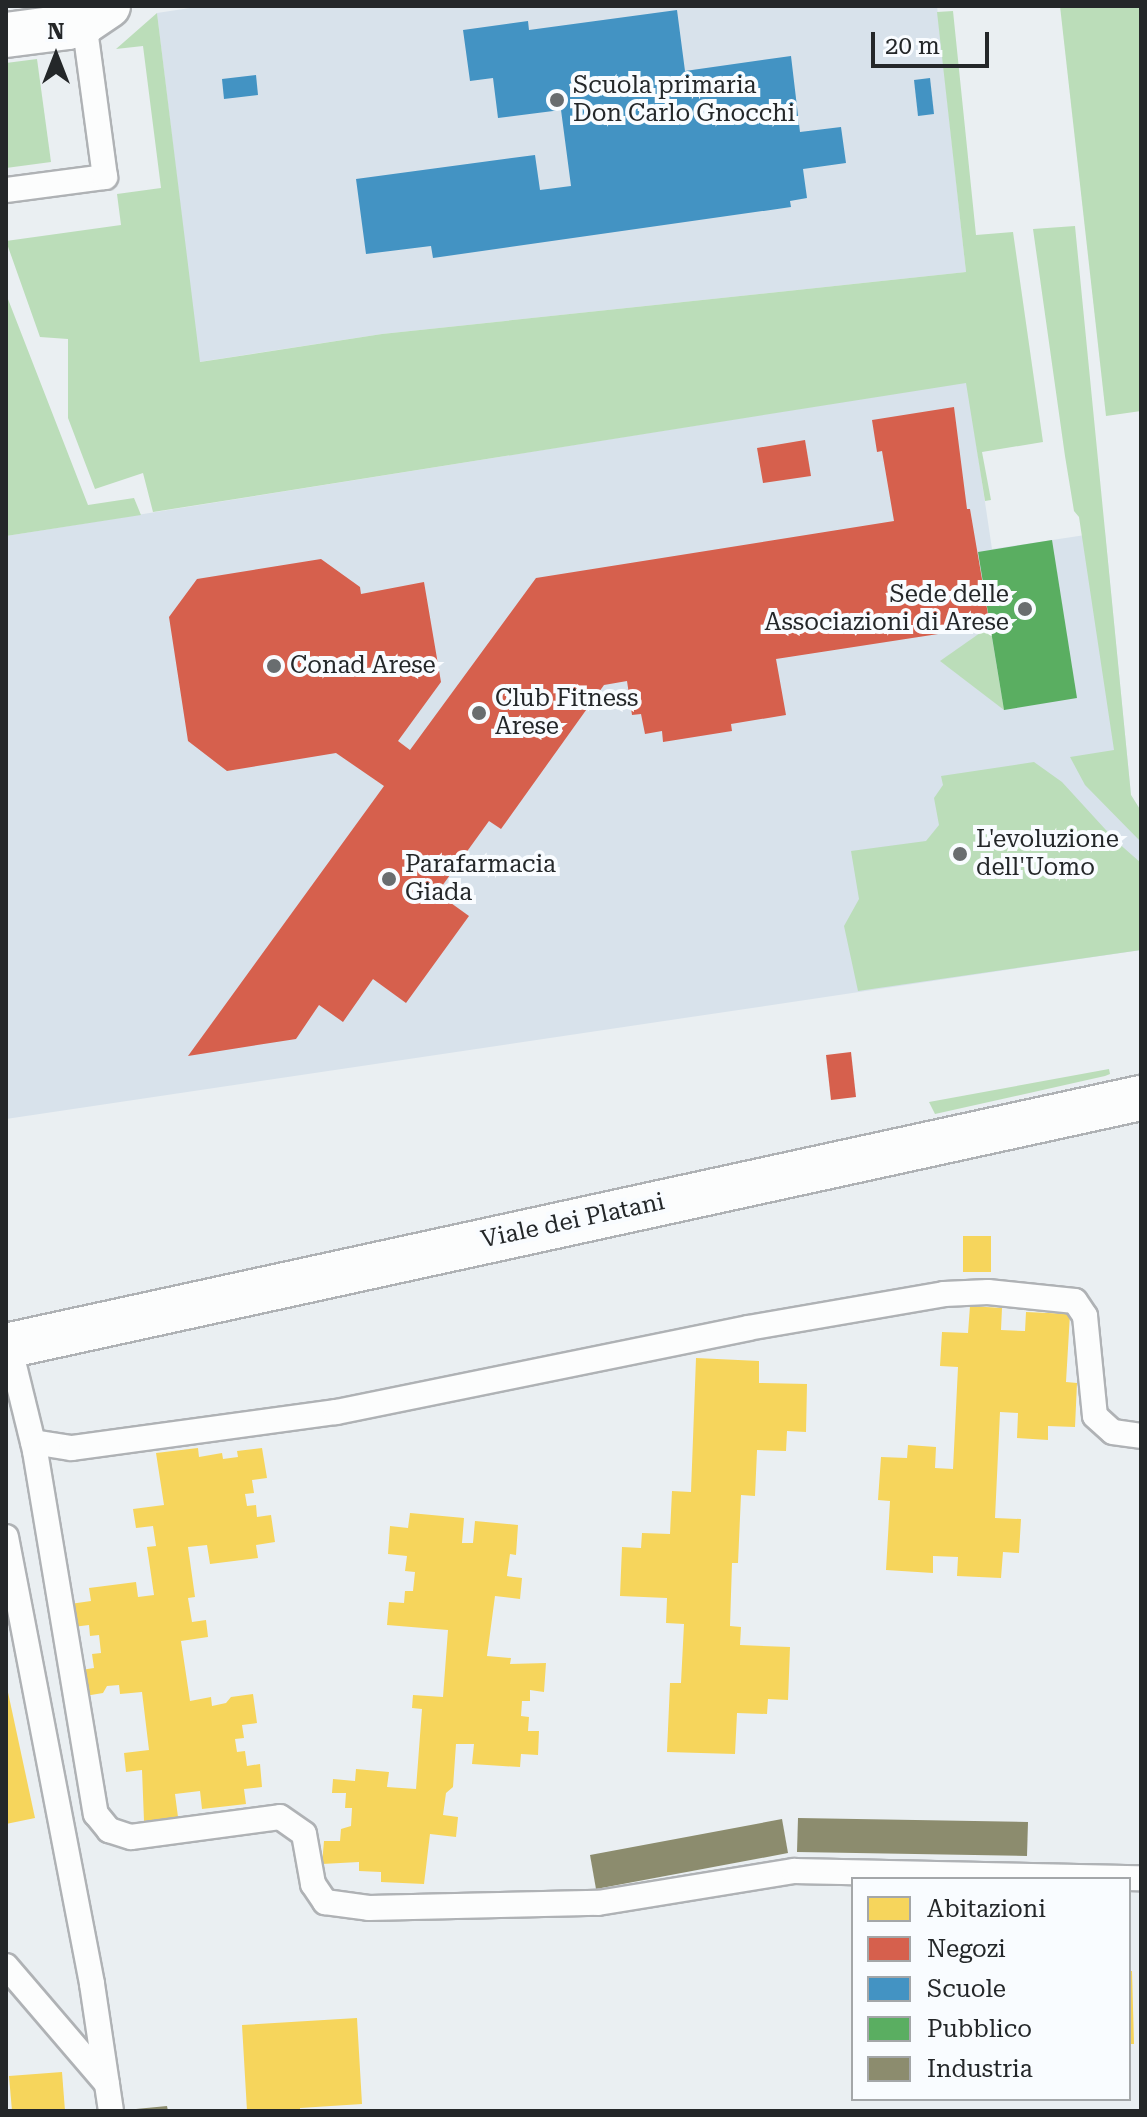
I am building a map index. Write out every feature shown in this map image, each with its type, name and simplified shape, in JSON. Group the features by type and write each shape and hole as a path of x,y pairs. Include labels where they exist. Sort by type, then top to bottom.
{"street":[{"path":"6,35 96,14"},
{"name":"Viale dei Platani","path":"8,1346 1141,1098"}],"lane":[{"path":"6,190 105,177 96,14"},
{"path":"33,1442 72,1448 336,1412 748,1328 944,1294 988,1292 1075,1301 1085,1316 1095,1416 1113,1432 1141,1436"},
{"path":"8,1346 33,1442 96,1814 109,1830 131,1837 280,1817 304,1834 313,1884 325,1902 369,1908 598,1903 794,1871 1091,1877"},
{"path":"6,1537 92,1984 111,2111"},
{"path":"6,1966 108,2086"}],"shaded area":[{"name":"Scuola primaria Don Carlo Gnocchi","path":"203,6 937,6 966,272 382,334 199,362 157,13"},
{"path":"967,382 992,549 1105,532 1131,795 1141,811 1141,950 6,1119 6,536"}],"green space":[{"path":"1060,6 1141,6 1141,411 1106,416"},
{"path":"953,11 976,235 1013,232 1043,442 982,452 991,500 985,501 966,383 153,512 143,473 95,489 68,418 68,339 40,337 6,241 121,225 117,194 161,188 143,46 116,49 157,13 200,362 382,334 966,272 937,12"},
{"path":"37,59 51,162 6,168 6,63"},
{"path":"1075,226 1131,795 1141,811 1141,842 1085,785 1070,757 1114,750 1079,517 1074,511 1065,456 1033,229"},
{"path":"6,294 88,505 134,498 141,515 6,536"},
{"path":"990,626 1004,710 940,661"},
{"path":"1034,762 1062,782 1116,841 1141,863 1141,950 858,991 844,926 859,899 851,851 926,841 939,825 934,798 943,785 941,776"},
{"path":"1109,1069 1110,1074 1105,1076 935,1114 929,1102"}],"building: Abitazioni":[{"path":"963,1236 991,1236 991,1272 963,1272"},
{"path":"970,1306 1002,1308 1001,1330 1025,1331 1026,1312 1070,1314 1066,1382 1077,1383 1075,1427 1048,1426 1048,1440 1017,1438 1018,1413 1000,1412 995,1518 1021,1519 1019,1553 1003,1552 1001,1578 957,1576 958,1557 933,1556 933,1573 886,1570 890,1501 878,1500 881,1457 907,1458 908,1445 936,1447 935,1468 953,1469 958,1367 940,1366 942,1332 968,1333"},
{"path":"696,1358 759,1361 759,1383 807,1384 806,1432 787,1431 786,1451 757,1450 755,1496 741,1495 738,1563 732,1563 730,1626 741,1627 740,1645 790,1647 788,1700 768,1699 767,1714 737,1713 735,1754 667,1752 670,1683 681,1683 684,1624 666,1623 667,1598 620,1596 622,1547 641,1548 642,1533 670,1534 672,1491 691,1492"},
{"path":"198,1448 199,1457 222,1453 223,1459 238,1457 237,1451 262,1448 267,1478 252,1480 254,1493 245,1494 247,1506 256,1505 257,1517 271,1515 275,1542 256,1545 258,1558 210,1564 207,1545 188,1547 195,1597 188,1598 192,1622 206,1620 208,1637 181,1641 190,1701 211,1697 212,1706 226,1703 231,1697 253,1694 257,1723 242,1725 244,1738 235,1739 237,1752 245,1751 247,1766 260,1764 262,1787 244,1789 246,1804 202,1809 200,1791 175,1794 178,1817 144,1821 142,1770 126,1772 124,1753 149,1750 142,1692 120,1694 119,1685 107,1686 103,1693 85,1696 81,1670 94,1668 92,1654 101,1653 99,1635 90,1636 89,1625 73,1627 70,1604 91,1601 89,1588 136,1582 138,1597 154,1595 147,1547 156,1546 153,1526 136,1528 133,1509 164,1505 156,1453"},
{"path":"410,1513 464,1518 462,1543 473,1543 475,1521 518,1525 516,1555 510,1554 507,1576 522,1578 520,1599 495,1596 487,1656 511,1658 510,1664 546,1663 544,1692 530,1690 530,1701 522,1701 521,1716 529,1717 528,1731 539,1731 538,1755 521,1754 520,1767 472,1764 474,1744 456,1744 453,1787 446,1793 443,1815 458,1817 456,1837 430,1834 424,1884 381,1882 381,1872 359,1871 359,1862 322,1864 324,1841 340,1841 341,1829 351,1826 352,1808 345,1808 346,1793 332,1793 333,1779 355,1781 356,1769 389,1772 387,1787 416,1789 422,1709 412,1708 413,1695 443,1697 448,1630 387,1625 389,1602 404,1603 405,1591 413,1591 415,1572 405,1571 407,1556 388,1554 390,1526 408,1528"},
{"path":"6,1683 35,1818 6,1824"},
{"path":"1131,1971 1132,1971 1134,2044 1131,2044"},
{"path":"357,2018 362,2104 300,2108 300,2111 247,2111 242,2025"},
{"path":"62,2072 65,2111 12,2111 9,2076"}],"building: Negozi":[{"path":"954,407 967,509 970,509 990,626 776,659 786,715 731,724 732,731 663,742 662,731 645,734 641,714 632,715 627,681 604,685 501,829 489,821 437,893 469,916 406,1003 373,979 343,1022 319,1005 296,1039 188,1056 384,786 336,753 227,771 188,741 169,617 197,579 321,559 360,587 361,594 424,582 441,682 398,741 410,750 536,578 894,521 882,451 877,452 872,420"},
{"path":"805,440 811,476 763,483 757,448"},
{"path":"851,1052 856,1097 831,1100 826,1055"}],"building: Scuole":[{"path":"677,10 685,71 791,56 800,132 841,127 846,163 803,169 807,198 790,201 791,207 433,258 431,246 366,254 356,179 535,155 540,190 571,186 561,110 498,118 493,78 470,81 463,30 528,21 529,30"},
{"path":"256,75 258,95 224,99 222,79"},
{"path":"930,78 934,114 918,116 914,80"}],"building: Pubblico":[{"name":"Sede delle Associazioni di Arese","path":"1052,540 1077,698 1004,710 978,552"}],"building: Industria":[{"path":"798,1818 1028,1822 1027,1856 797,1852"},
{"path":"782,1819 788,1853 596,1889 590,1855"},
{"path":"167,2106 168,2111 136,2109"}],"place":[{"name":"Scuola primaria Don Carlo Gnocchi","path":"557,100"},
{"name":"Sede delle Associazioni di Arese","path":"1025,609"},
{"name":"Conad Arese","path":"274,666"},
{"name":"Club Fitness Arese","path":"479,713"},
{"name":"L'evoluzione dell'Uomo","path":"960,854"},
{"name":"Parafarmacia Giada","path":"389,879"}]}
